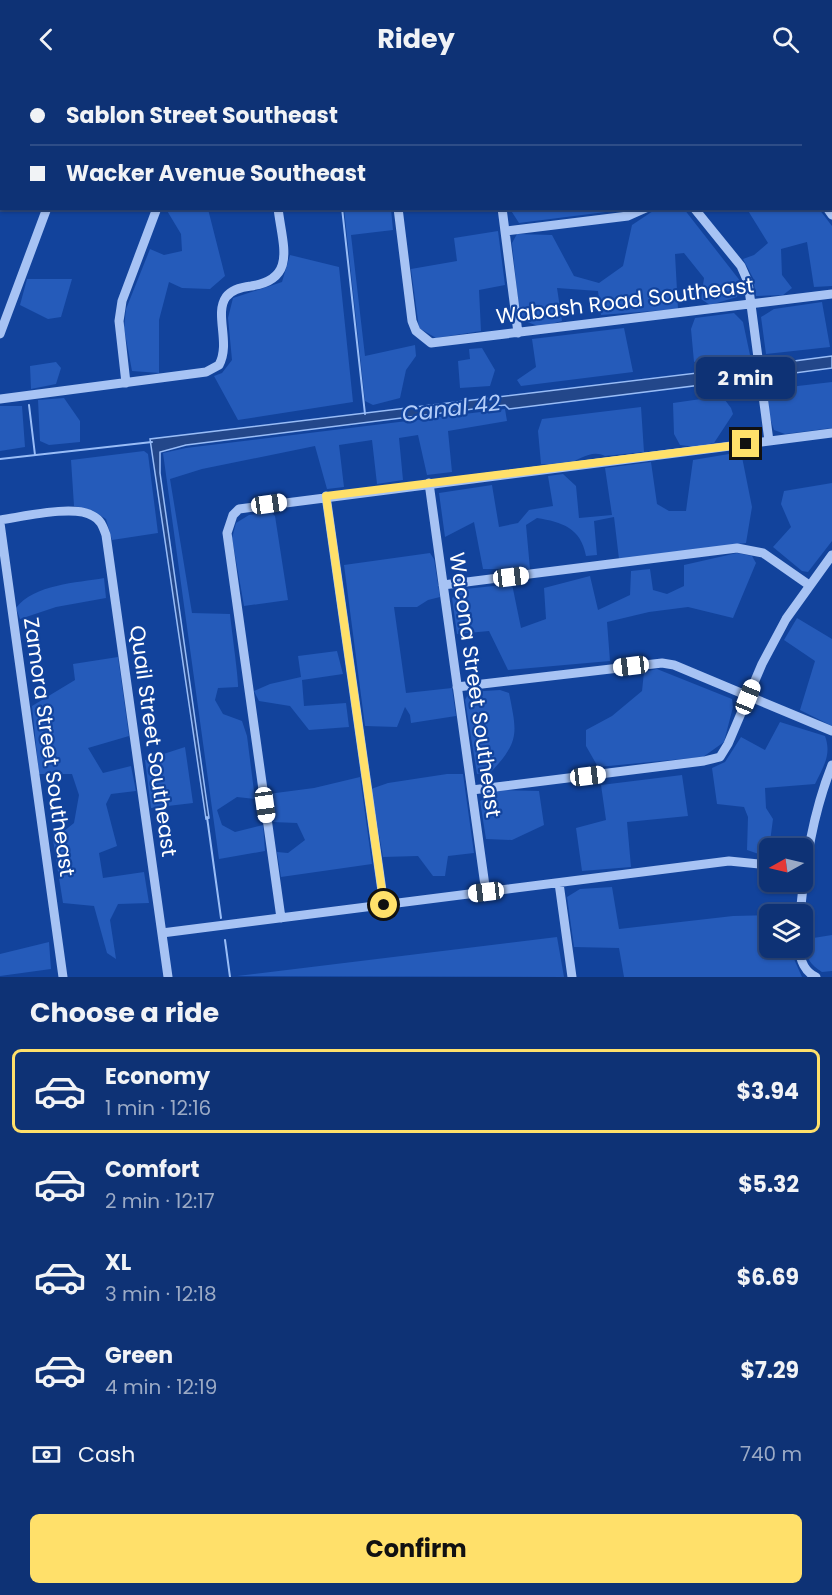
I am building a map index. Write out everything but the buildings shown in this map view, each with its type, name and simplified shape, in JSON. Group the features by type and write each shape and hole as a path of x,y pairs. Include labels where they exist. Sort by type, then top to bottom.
{"street":[{"path":"0,334 46,210"},
{"path":"126,383 119,321 120,311 156,210"},
{"path":"0,399 206,372 219,365 226,346 222,311 225,298 234,290 265,284 277,278 282,269 284,256 278,210"},
{"name":"Wabash Road Southeast","path":"398,210 412,321 416,331 424,340 441,343 832,294"},
{"path":"502,210 518,333"},
{"path":"506,231 628,216 642,210"},
{"path":"696,210 741,266 748,282 769,441"},
{"path":"281,918 227,533 233,515 239,509 326,496 832,433"},
{"name":"Wacona Street Southeast","path":"429,483 486,892"},
{"path":"326,496 384,905"},
{"name":"Quail Street Southeast","path":"0,521 76,510 92,515 102,523 106,535 168,977"},
{"name":"Zamora Street Southeast","path":"0,521 63,977"},
{"path":"443,585 737,548 763,553 809,585"},
{"path":"472,790 704,762 720,756 728,744 762,664 809,585 832,555"},
{"path":"458,687 662,663 674,665 832,732"},
{"path":"810,838 820,796 832,765"},
{"path":"162,933 729,861 759,864"},
{"path":"559,883 572,977"},
{"path":"801,958 812,975"}],"shaded area":[{"path":"167,210 208,210 225,276 210,289 182,288 169,282 159,320 159,373 132,371 124,328 126,309 150,249 164,255 182,251 181,234"},
{"path":"344,210 391,210 393,230 351,235 365,356 415,345 416,356 406,370 400,398 373,405 365,401"},
{"path":"511,210 621,210 519,223"},
{"path":"654,210 685,210 741,282 737,297 710,305 701,299 704,278 684,253 675,254 678,309 601,315 598,291 557,288 562,321 540,327 520,319 512,243 517,234 552,235 574,276 599,283 623,266 632,225"},
{"path":"748,210 820,210 832,226 832,286 814,287 807,242 781,249 782,275 792,288 783,295 756,296 753,278 743,259 754,255 768,243"},
{"path":"498,231 505,285 479,290 481,331 436,338 419,328 411,269 457,261 454,238"},
{"path":"290,255 339,267 353,402 238,420 214,376 222,373 232,360 228,318 233,298 282,282"},
{"path":"27,279 72,279 61,317 48,319 20,305"},
{"path":"822,302 830,347 766,354 761,317 774,309"},
{"path":"734,313 743,322 750,355 694,362 691,329 695,318"},
{"path":"624,328 633,372 521,386 517,380 536,367 532,339"},
{"path":"482,348 495,370 490,386 460,388 458,361 470,359 469,349"},
{"path":"56,362 61,368 56,384 31,389 30,366"},
{"path":"832,382 832,428 785,434 774,430 769,415 768,393 772,389"},
{"path":"722,396 733,414 714,443 695,447 680,445 674,434 673,403"},
{"path":"64,398 80,421 80,442 49,445 40,441 38,400"},
{"path":"0,406 22,406 25,447 0,451"},
{"path":"641,407 644,452 605,456 595,454 564,465 541,464 538,431 542,419"},
{"path":"505,409 507,421 448,431 452,472 427,475 418,435 399,438 403,480 377,484 372,440 339,445 344,487 327,489 315,446 202,469 170,479 192,613 230,614 238,687 218,688 215,700 223,714 242,721 247,736 255,799 237,797 217,810 222,825 235,832 263,825 265,851 219,859 163,453 186,448"},
{"path":"144,451 148,454 158,533 112,540 106,519 92,510 74,506 71,460"},
{"path":"741,452 752,507 746,543 619,559 614,517 594,521 597,555 586,556 580,539 569,528 537,518 526,525 530,569 483,569 474,522 445,537 439,493 492,485 499,527 518,523 529,510 553,506 548,476 563,474 576,486 579,518 612,515 605,468 651,462 657,504 669,511 686,511 693,460"},
{"path":"832,483 832,541 808,572 802,571 773,547 791,527 781,504 784,491"},
{"path":"271,512 275,516 288,600 244,606 232,538 236,523 249,515"},
{"path":"430,553 434,559 440,597 428,600 417,607 394,607 406,693 452,688 456,716 411,723 410,715 405,707 397,727 365,726 344,565"},
{"path":"737,553 752,556 756,563 733,618 688,607 649,612 607,622 610,661 508,670 489,631 457,634 452,598 465,589 512,584 521,628 546,619 544,588 590,576 598,610 630,595 631,571 650,569 653,590 667,594 684,586 684,565"},
{"path":"104,578 106,598 56,607 20,619 16,608 34,594 57,586"},
{"path":"797,618 832,639 832,726 800,710 815,661 784,640"},
{"path":"337,651 343,674 302,680 304,706 346,703 349,727 309,730 290,706 259,701 254,691 270,684 301,677 298,656"},
{"path":"118,657 129,736 88,748 103,773 131,766 136,791 111,794 106,804 117,846 99,853 103,878 144,872 149,903 118,904 110,920 116,959 107,953 94,906 63,903 53,840 74,823 79,795 72,774 39,774 32,706 75,680 73,664"},
{"path":"657,669 732,699 733,707 724,742 703,757 598,767 586,746 586,730 612,716 642,691 644,672"},
{"path":"500,690 509,693 514,718 512,744 491,772 477,774 465,700 469,692"},
{"path":"780,722 825,736 828,749 824,766 815,784 765,788 766,808 773,819 770,838 759,838 759,854 747,850 748,817 744,807 717,804 712,768 725,762 741,737 765,750"},
{"path":"185,747 193,803 151,808 145,760"},
{"path":"447,774 463,774 474,853 448,856 445,876 433,876 418,856 383,857 371,789 388,783"},
{"path":"682,775 688,816 627,822 631,867 582,871 576,828 606,820 601,785"},
{"path":"360,777 372,864 281,877 277,852 288,853 305,840 297,823 272,822 268,794 314,788"},
{"path":"499,790 539,791 544,825 512,840 486,839 480,801"},
{"path":"612,887 619,929 733,916 759,915 759,958 794,958 802,977 624,977 619,948 574,947 567,897 580,889"},
{"path":"832,935 832,971 822,972 808,958 813,958 813,938"},
{"path":"557,937 564,977 237,976"},
{"path":"49,942 51,969 0,976 0,954"}],"water":[{"path":"832,356 832,368 765,377 764,365"},
{"name":"Canal 42","path":"755,366 757,378 509,409 505,405 186,445 160,452 160,473 209,818 206,819 150,439"}],"waterway":[{"path":"342,210 365,414"},
{"path":"29,405 35,455"},
{"path":"0,459 152,442"},
{"path":"207,817 221,918"},
{"path":"225,940 230,977"}],"route":[{"path":"384,905 326,496 746,444"}]}
